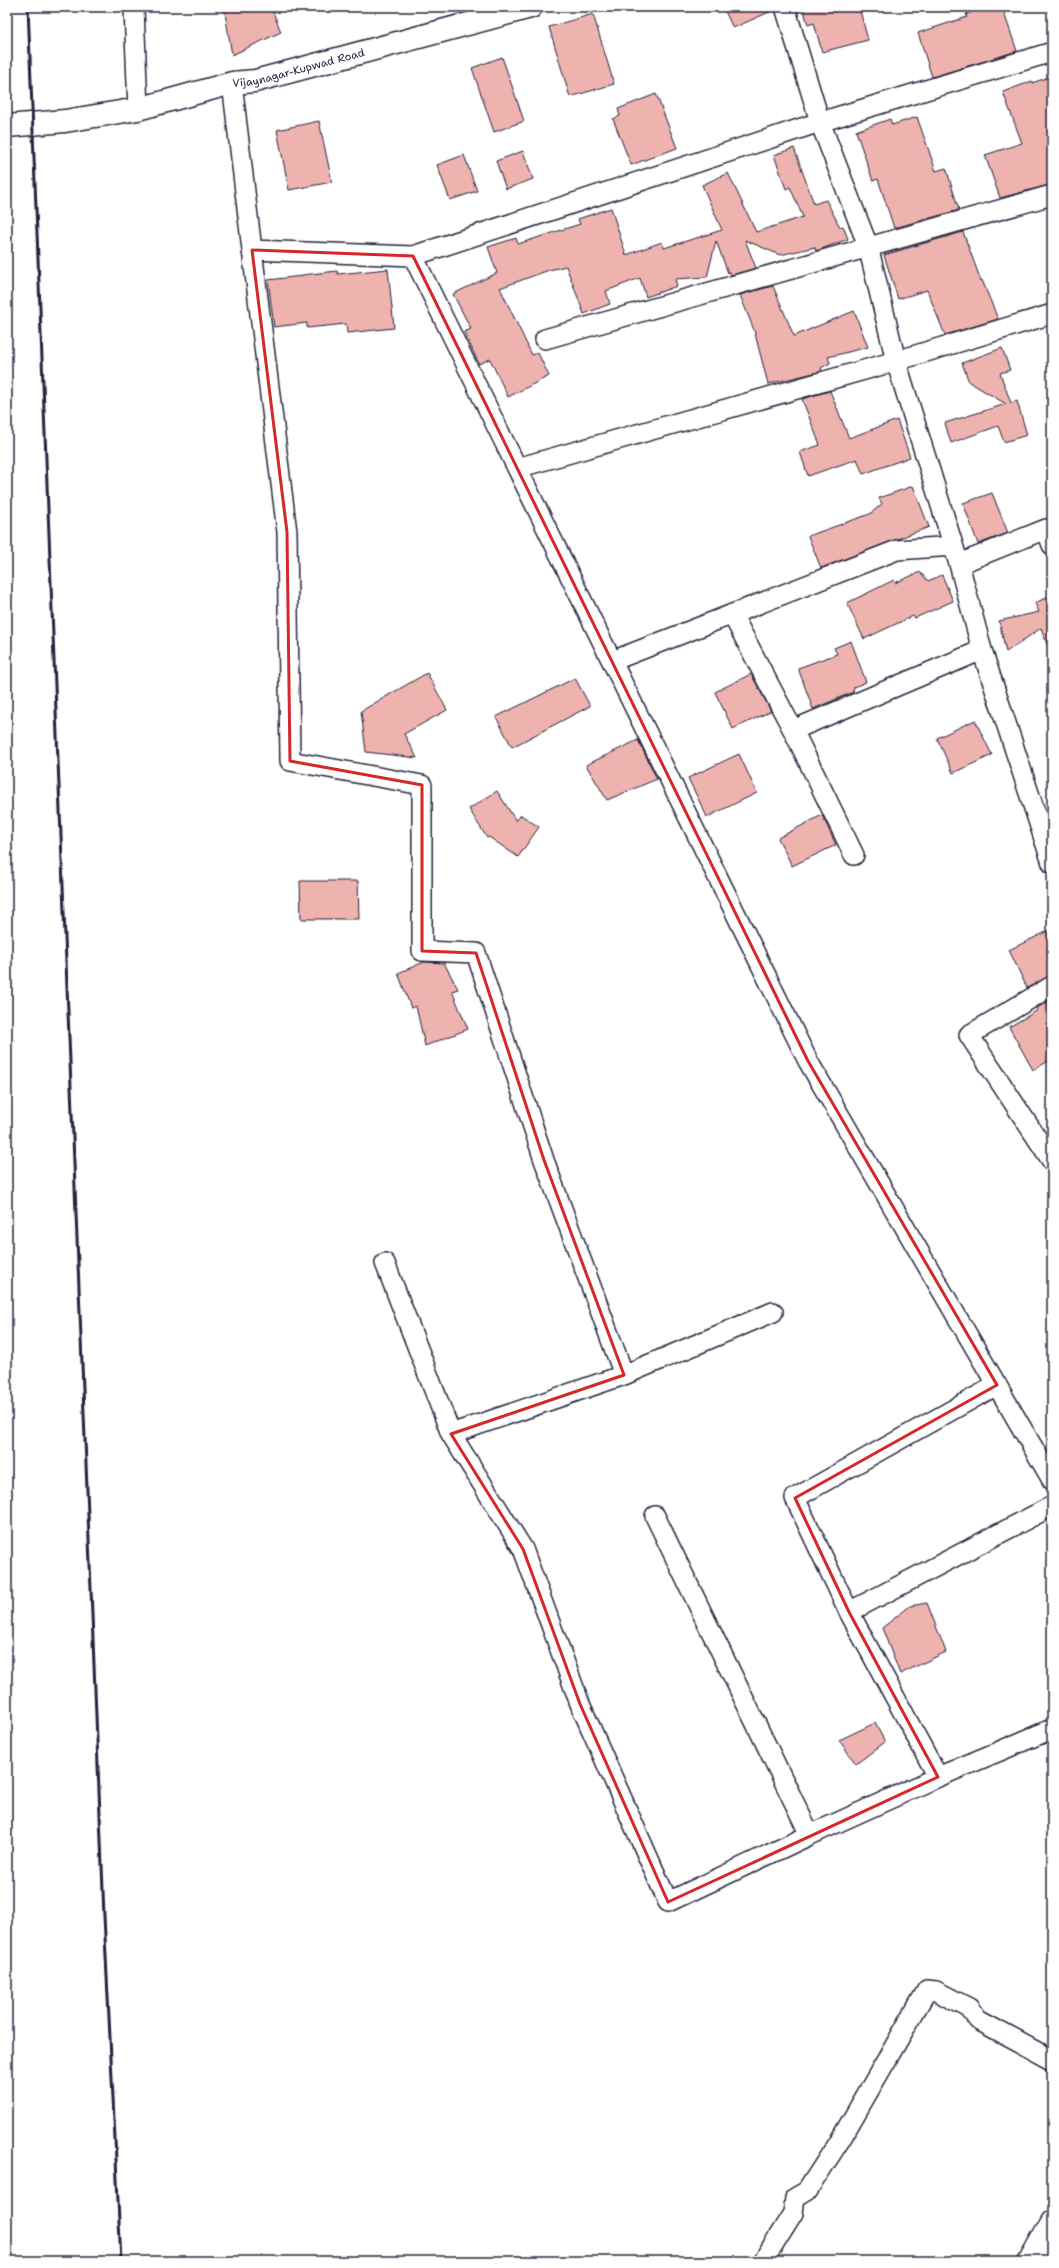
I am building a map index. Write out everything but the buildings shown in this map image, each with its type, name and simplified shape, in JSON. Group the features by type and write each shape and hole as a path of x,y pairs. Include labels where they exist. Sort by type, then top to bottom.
{"street":[{"path":"132,7 134,9 138,108"},
{"name":"Vijaynagar-Kupwad Road","path":"7,126 65,121 138,108 232,83 255,81 500,12 531,7"},
{"path":"785,7 820,122 868,246 896,361 956,555 982,650 1052,863"},
{"path":"252,250 413,256 820,122 1052,52"},
{"path":"232,83 287,532 290,761 422,785 422,951 476,953 544,1160 624,1375"},
{"path":"545,339 868,246 1052,195"},
{"path":"413,256 808,1061 1052,1480"},
{"path":"517,468 896,361 1052,314"},
{"path":"612,661 897,550 956,555 1046,529 1052,545"},
{"path":"732,614 793,730 854,855"},
{"path":"793,730 982,650"},
{"path":"1052,986 970,1035 1052,1161"},
{"path":"385,1263 451,1434 523,1549 580,1704 668,1902 938,1777 1052,1729"},
{"path":"451,1434 624,1375 773,1312"},
{"path":"938,1777 849,1612 795,1498 997,1385"},
{"path":"849,1612 1052,1506"},
{"path":"655,1516 810,1835"},
{"path":"763,2261 792,2213 795,2198 807,2191 842,2137 927,1990 936,1991 969,2008 978,2020 1052,2060"},
{"path":"1039,2256 1052,2220"}],"highlighted area":[{"path":"252,250 413,256 808,1061 997,1385 795,1498 849,1612 938,1777 668,1902 580,1704 523,1549 451,1434 624,1375 544,1160 476,953 422,951 422,785 290,761 287,532"}],"railway":[{"path":"28,7 104,1916 121,2261"}]}
